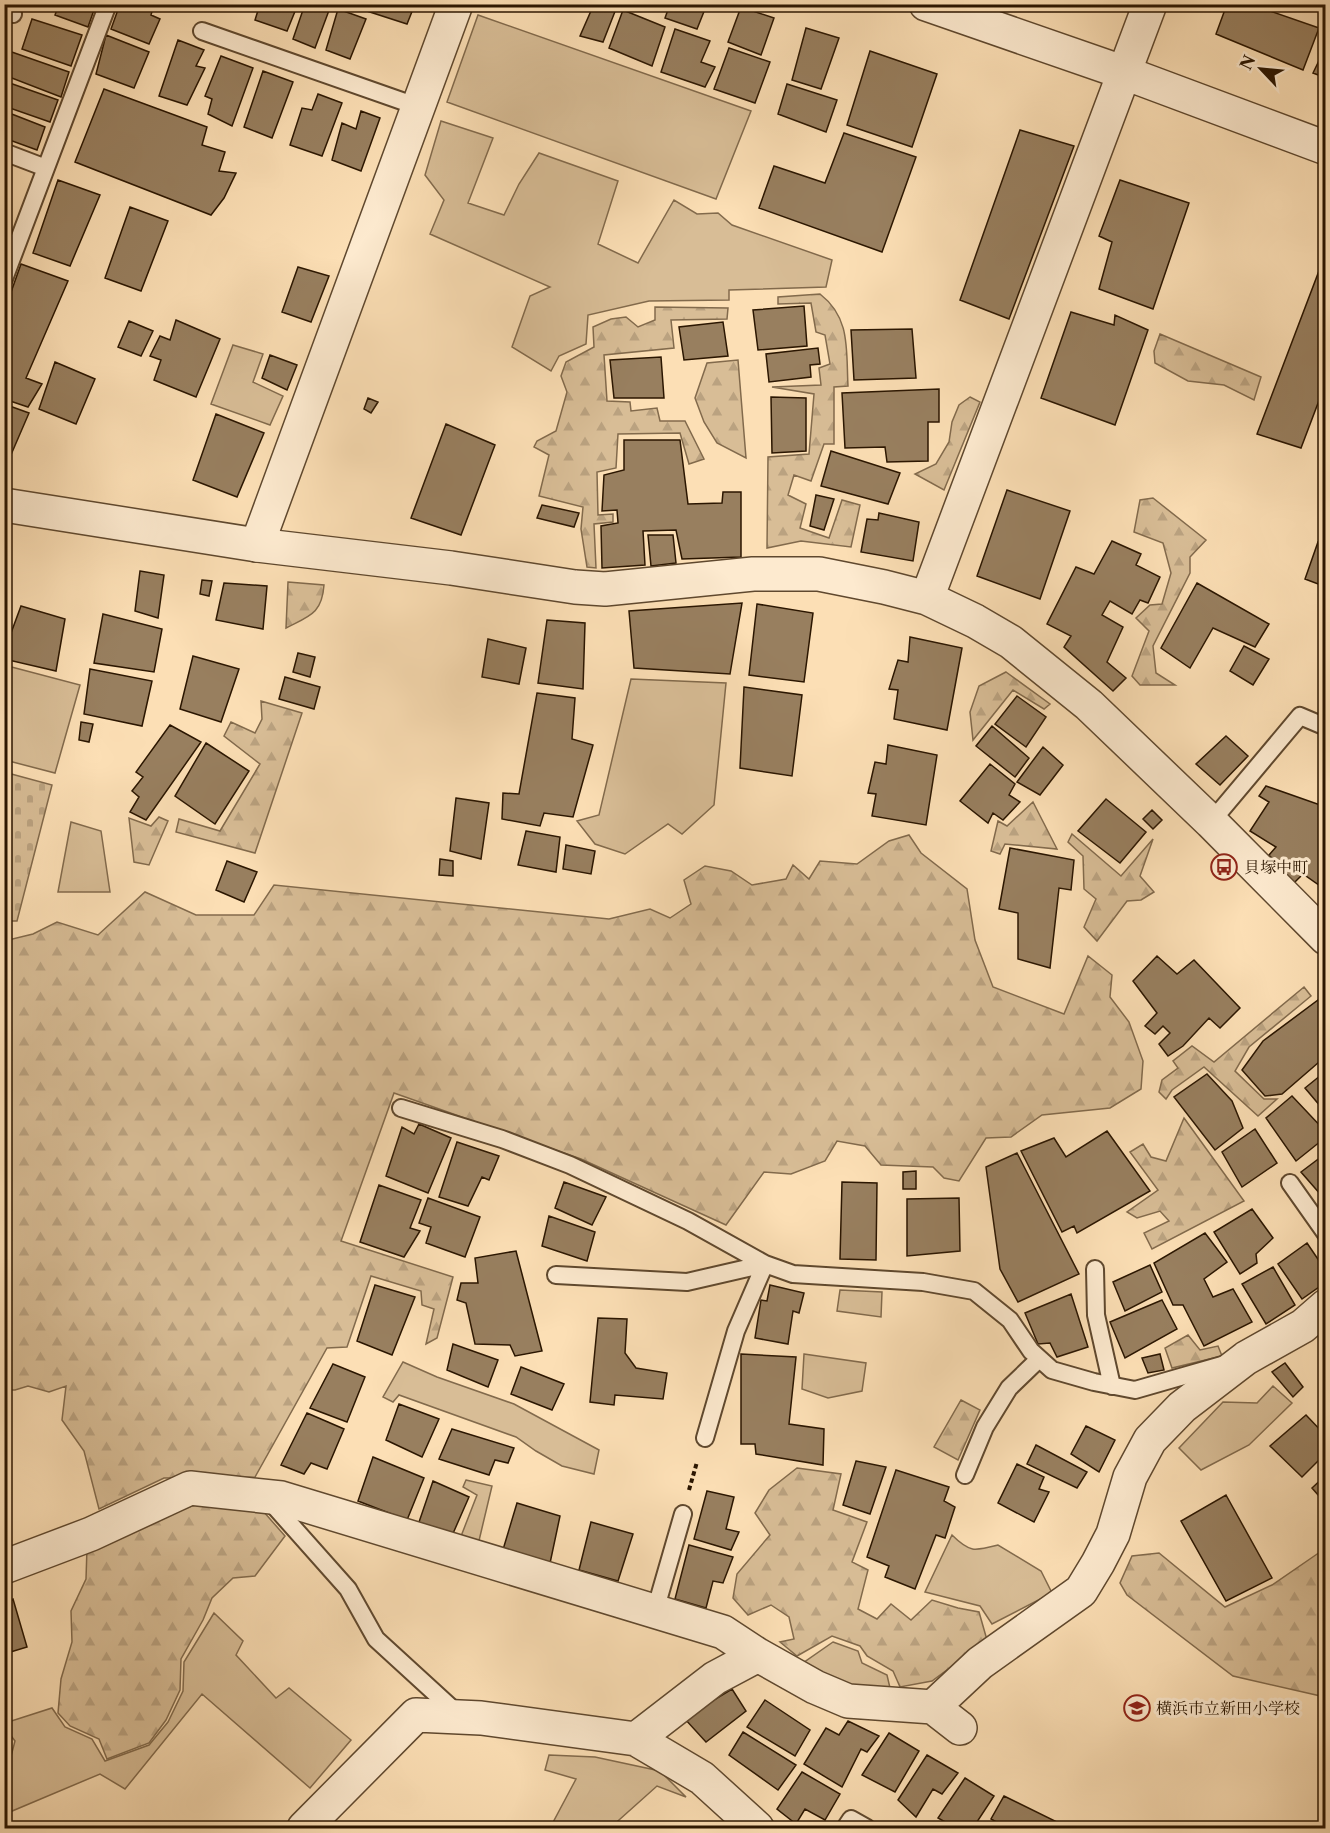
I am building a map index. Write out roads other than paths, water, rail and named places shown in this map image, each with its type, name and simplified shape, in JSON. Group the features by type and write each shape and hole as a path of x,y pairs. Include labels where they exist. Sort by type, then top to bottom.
{"street":[{"path":"257,545 456,4"},
{"path":"926,4 1125,72 1326,148"},
{"path":"927,598 1150,4"},
{"path":"4,505 257,545 451,567 575,587 605,589 753,574 819,574 927,598 975,621 1011,642 1089,705 1211,822 1326,938"},
{"path":"933,1707 980,1663 1081,1591 1113,1534 1130,1477 1150,1440 1182,1407 1246,1358 1303,1326 1326,1306"},
{"path":"4,1567 91,1534 190,1488 281,1498 723,1632 815,1687 848,1701 933,1707 960,1728"},
{"path":"636,1739 715,1678 758,1655"},
{"path":"303,1828 416,1715 481,1718 636,1739 702,1778 757,1828"}],"lane":[{"path":"4,279 108,4"},
{"path":"202,31 419,107"},
{"path":"4,152 46,168"},
{"path":"1211,822 1300,716 1326,727"},
{"path":"401,1108 502,1139 570,1165 688,1221 765,1264 793,1274 923,1282 974,1291 1010,1320 1040,1359 1052,1370 1135,1390 1246,1358"},
{"path":"1290,1183 1326,1234"},
{"path":"556,1275 687,1282 765,1264"},
{"path":"705,1438 736,1330 765,1264"},
{"path":"1095,1269 1096,1315 1112,1386"},
{"path":"965,1475 985,1427 1009,1388 1040,1359"},
{"path":"265,1496 348,1589 376,1639 461,1717"},
{"path":"655,1611 682,1514"},
{"path":"844,1828 851,1819 867,1828"}],"place":[{"name":"貝塚中町","path":"1224,867"},
{"name":"横浜市立新田小学校","path":"1137,1708"}]}
